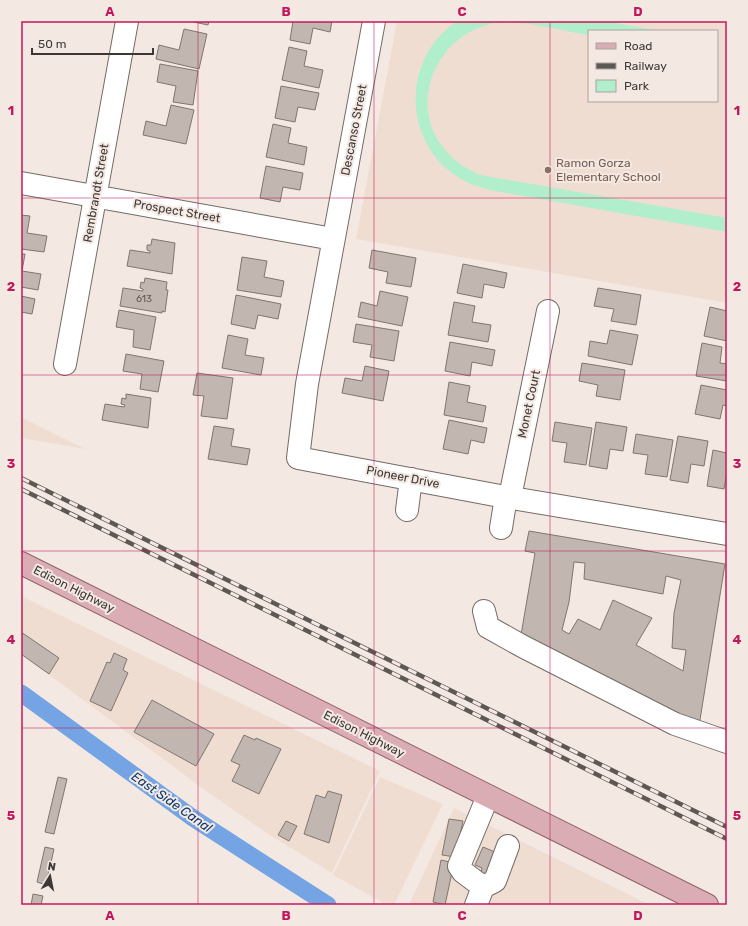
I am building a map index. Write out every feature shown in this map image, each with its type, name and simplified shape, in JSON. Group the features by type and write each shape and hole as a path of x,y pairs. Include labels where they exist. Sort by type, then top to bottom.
{"main road":[{"name":"Edison Highway","path":"21,563 707,905"}],"street":[{"name":"Rembrandt Street","path":"65,364 127,21"},
{"name":"Descanso Street","path":"333,239 374,21"},
{"name":"Prospect Street","path":"21,183 333,239"},
{"name":"Pioneer Drive","path":"333,239 307,384 298,458 508,497 727,534"},
{"name":"Monet Court","path":"501,528 548,311"},
{"path":"407,510 411,479"},
{"path":"484,611 488,627 522,646 675,724 727,742"},
{"path":"488,796 459,866 480,896 495,881 508,846"}],"shaded area":[{"name":"Ramon Gorza Elementary School","path":"397,21 727,21 727,303 356,239"},
{"path":"21,417 85,449 21,438"},
{"path":"21,596 380,771 332,873 268,834 209,793 21,654"},
{"path":"380,777 443,804 394,905 387,905 333,875"},
{"path":"454,808 650,905 409,905"}],"green space":[{"path":"458,21 604,21 655,30 588,30 588,35 524,24 498,23 487,25 469,32 454,44 442,58 433,74 428,92 428,110 432,129 442,146 454,159 480,175 727,218 727,232 495,191 469,183 451,173 432,152 422,133 417,113 416,92 420,71 428,52 441,35"}],"building":[{"path":"189,21 209,21 208,25"},
{"path":"293,21 332,21 330,32 313,28 310,44 290,40"},
{"path":"184,29 207,34 199,69 156,59 159,45 179,50"},
{"path":"289,47 307,51 304,66 323,70 319,88 282,80"},
{"path":"160,64 198,71 193,105 173,102 176,86 157,82"},
{"path":"281,86 319,93 315,110 298,107 295,122 275,118"},
{"path":"171,105 194,110 186,144 143,135 146,121 166,126"},
{"path":"273,124 291,128 288,143 307,147 304,165 266,157"},
{"path":"266,166 303,173 300,190 283,187 280,202 260,198"},
{"path":"21,215 30,216 27,233 47,236 44,252 21,249"},
{"path":"152,239 175,243 172,274 127,266 130,250 150,253 150,251 147,250 147,245 151,245"},
{"path":"372,250 416,258 411,287 386,283 388,272 369,268"},
{"path":"21,254 25,254 22,271 41,274 38,290 21,287"},
{"path":"242,257 267,261 264,277 284,281 281,297 237,290"},
{"path":"463,264 507,273 504,288 484,284 482,298 457,293"},
{"path":"145,278 167,282 166,290 168,290 165,312 162,311 162,313 120,306 123,288 143,291 143,289 140,288 141,282 144,283"},
{"path":"598,288 641,295 636,325 611,321 614,309 594,306"},
{"path":"380,291 408,297 402,326 358,317 361,302 377,306"},
{"path":"236,295 281,304 278,319 258,315 255,329 231,324"},
{"path":"21,296 35,299 32,314 21,312"},
{"path":"454,302 475,306 472,322 491,325 488,342 448,335"},
{"path":"710,307 727,311 727,341 704,336"},
{"path":"119,310 156,317 150,350 133,347 134,330 116,327"},
{"path":"356,324 399,331 394,361 370,357 372,345 353,342"},
{"path":"610,330 638,335 632,365 588,356 590,341 607,344"},
{"path":"228,335 248,339 245,355 264,358 261,375 222,368"},
{"path":"450,342 495,350 492,366 472,362 470,376 445,371"},
{"path":"702,343 722,347 720,363 727,364 727,381 696,376"},
{"path":"126,354 164,361 158,392 140,389 142,374 123,371"},
{"path":"582,363 625,370 620,400 596,396 598,385 579,381"},
{"path":"365,366 389,371 383,401 342,393 345,378 362,381"},
{"path":"197,373 233,378 227,419 201,416 204,396 193,395"},
{"path":"449,382 470,386 467,402 486,406 483,422 444,415"},
{"path":"701,385 727,390 727,406 723,405 720,419 695,414"},
{"path":"126,394 151,398 148,428 102,420 105,404 124,407 125,405 121,404 122,398 126,399"},
{"path":"449,420 487,428 484,443 471,440 468,454 443,449"},
{"path":"555,422 592,428 586,465 564,462 567,443 552,441"},
{"path":"596,422 627,427 623,451 610,449 607,469 589,466"},
{"path":"214,426 234,429 231,446 250,449 247,465 208,459"},
{"path":"636,434 673,440 667,477 645,474 648,455 633,453"},
{"path":"678,436 708,441 704,466 691,464 688,483 670,480"},
{"path":"713,450 727,453 727,472 724,489 707,486"},
{"path":"529,531 725,564 699,726 521,635 535,553 525,551","holes":["574,562 585,563 584,579 663,594 666,576 681,580 674,613 672,648 686,650 683,671 636,645 652,618 613,600 600,630 578,619 569,634 562,630 569,602"]},
{"path":"21,632 59,658 49,674 21,654"},
{"path":"114,653 127,659 123,670 128,673 111,711 90,701 107,662 110,663"},
{"path":"152,700 214,734 196,766 134,732"},
{"path":"244,735 255,740 256,738 281,749 259,794 232,781 240,765 231,761"},
{"path":"58,777 67,779 54,834 45,832"},
{"path":"328,791 342,795 329,843 304,834 316,795 325,798"},
{"path":"449,819 463,821 455,857 442,855"},
{"path":"286,821 297,826 289,841 278,835"},
{"path":"45,847 54,849 46,885 37,882"},
{"path":"483,847 502,855 490,880 480,875 482,868 475,865"},
{"path":"441,860 454,863 445,905 433,902"},
{"path":"33,894 43,896 41,905 31,905"}],"waterway":[{"name":"East Side Canal","path":"21,693 193,818 328,905"}],"railway":[{"path":"21,478 727,827"},
{"path":"21,489 727,839"}],"place":[{"name":"Ramon Gorza Elementary School","path":"548,170"}]}
